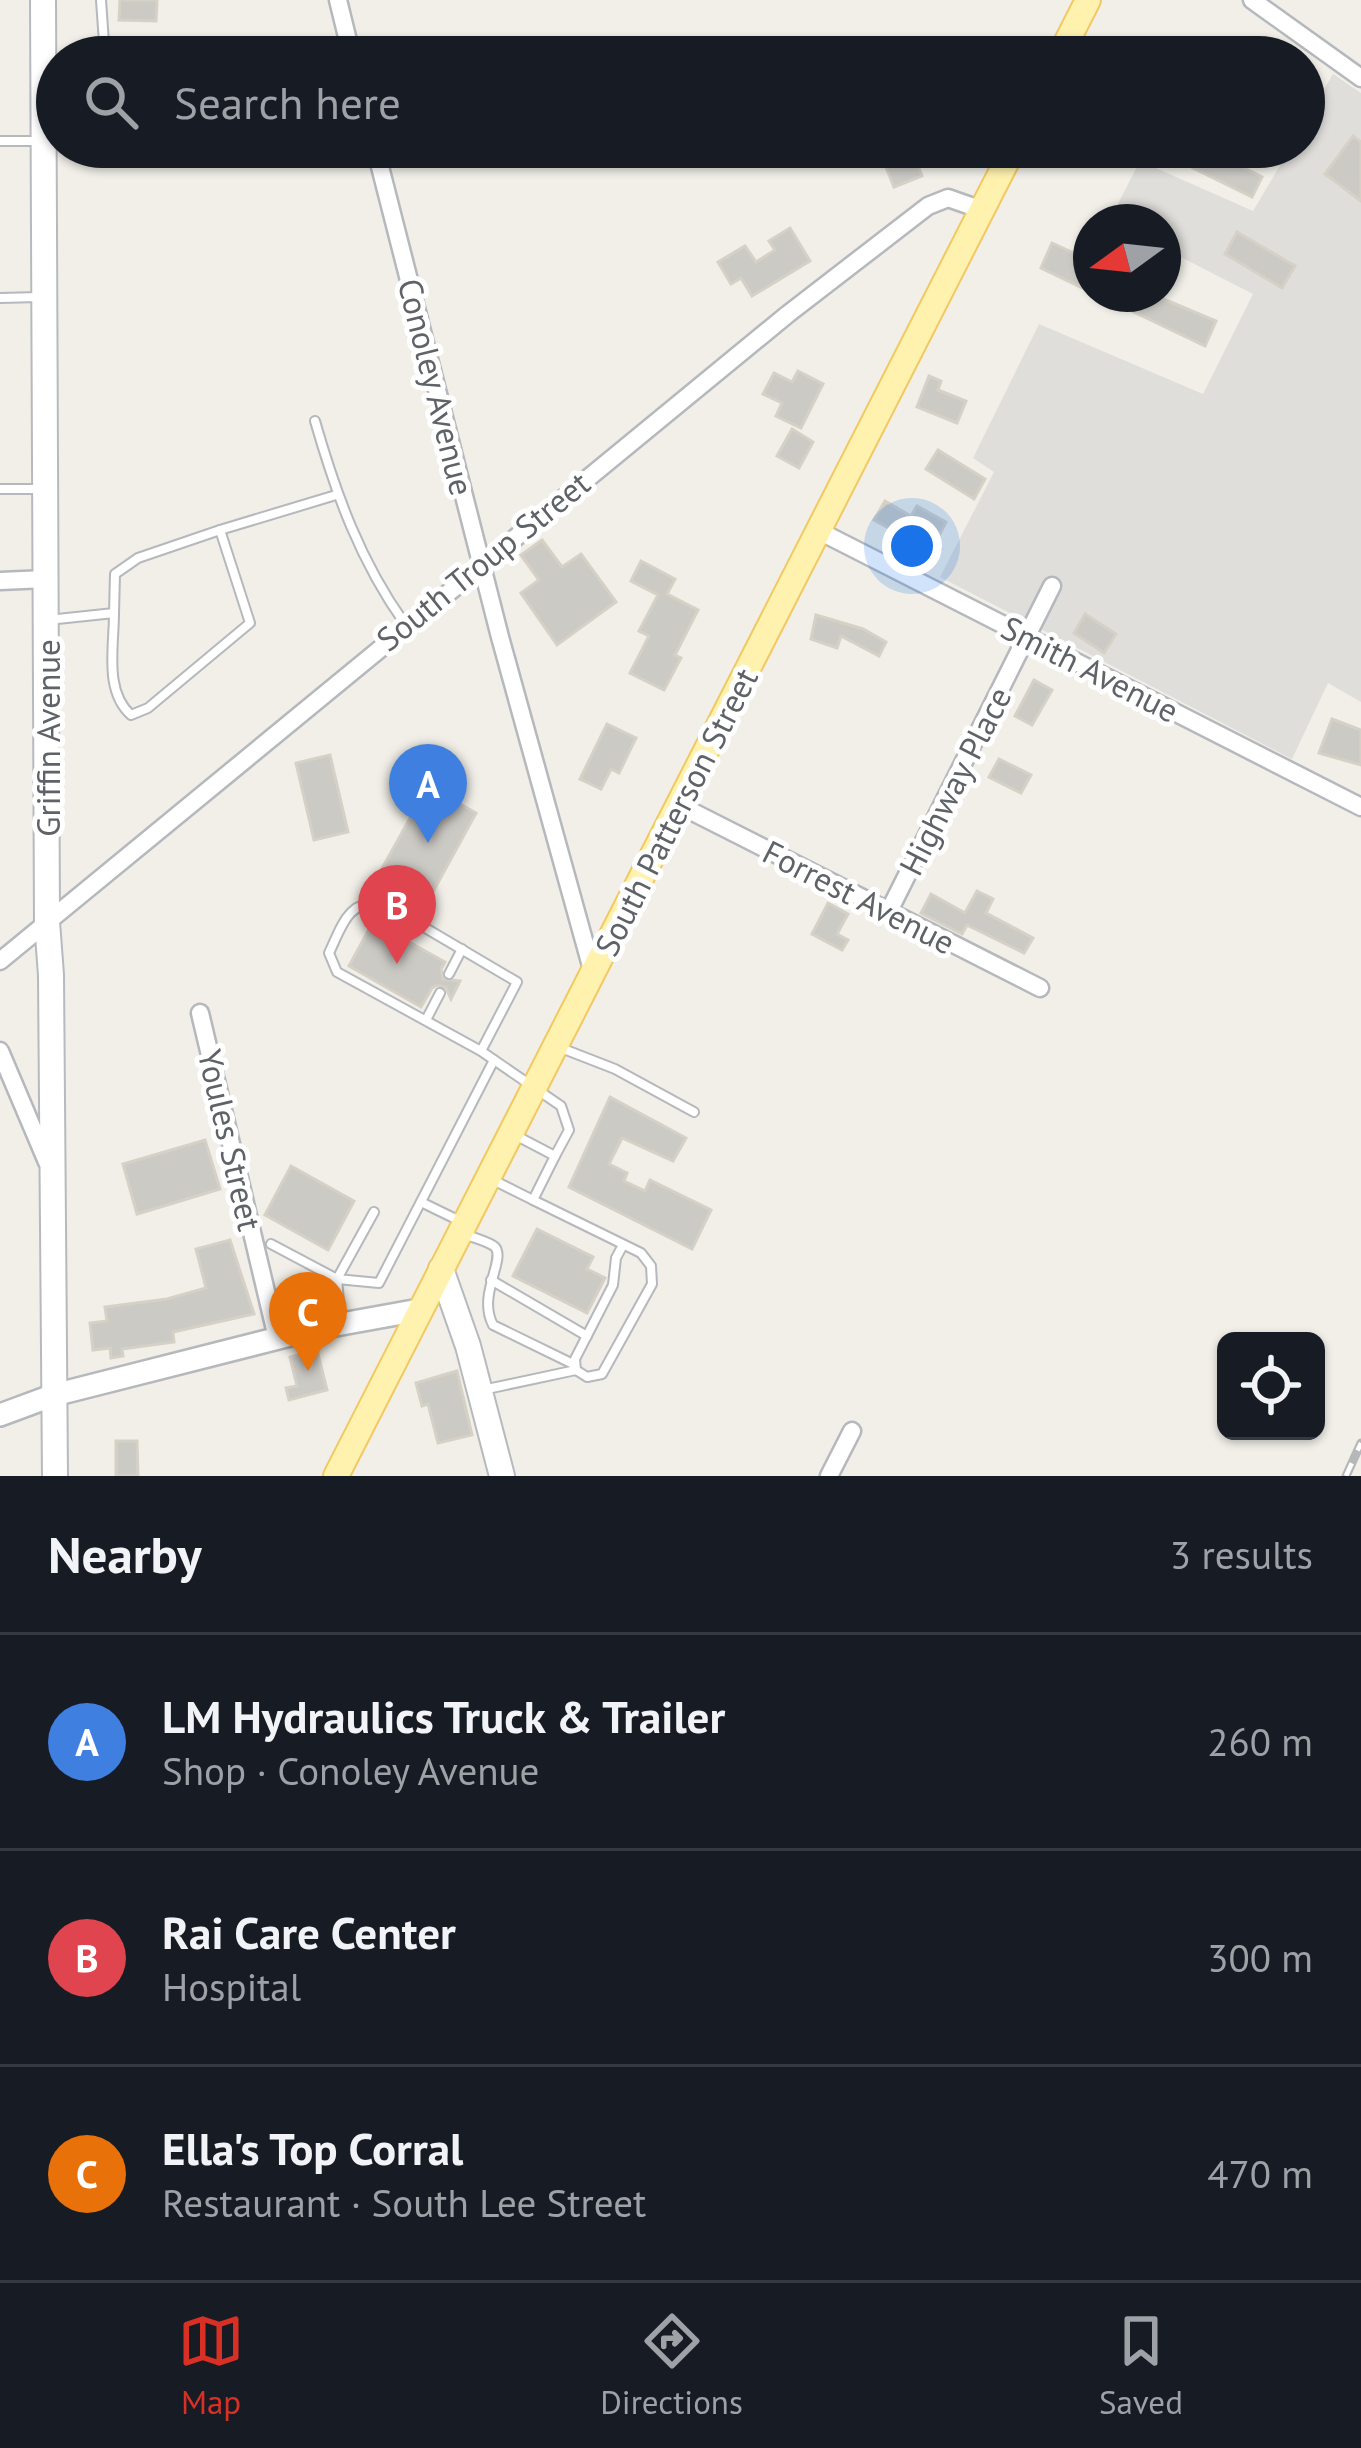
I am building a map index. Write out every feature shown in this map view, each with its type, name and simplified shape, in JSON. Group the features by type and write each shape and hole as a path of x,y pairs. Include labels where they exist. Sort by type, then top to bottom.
{"main road":[{"name":"Griffin Avenue","path":"44,0 47,36"},
{"path":"1076,36 1088,0"},
{"name":"Griffin Avenue","path":"44,168 55,1476"},
{"name":"South Patterson Street","path":"336,1476 1003,168"},
{"path":"440,1269 502,1476"}],"street":[{"path":"338,0 347,36"},
{"path":"1252,0 1302,36"},
{"path":"1325,52 1361,78"},
{"name":"Conoley Avenue","path":"380,168 593,974"},
{"name":"South Troup Street","path":"0,961 770,328 928,206 952,197 982,210"},
{"name":"Smith Avenue","path":"819,531 1361,807"},
{"path":"0,581 46,579"},
{"name":"Highway Place","path":"889,911 1052,586"},
{"name":"Forrest Avenue","path":"679,806 1040,988"},
{"name":"Youles Street","path":"200,1012 278,1338"},
{"path":"0,1051 52,1174"},
{"path":"0,1415 54,1395 278,1338 419,1310"},
{"path":"829,1476 852,1431"}],"lane":[{"path":"101,0 104,36"},
{"path":"0,141 36,141"},
{"path":"0,298 45,297"},
{"path":"315,421 336,495 377,585 406,625"},
{"path":"0,489 45,489"},
{"path":"220,530 250,623 148,708 131,715 119,704 114,689 115,574 137,558 220,530 336,495"},
{"path":"46,620 114,613"},
{"path":"481,1052 517,982 383,903 368,902 349,911 329,953 337,972 481,1052 561,1106 569,1130 532,1200"},
{"path":"449,974 462,949"},
{"path":"425,1020 440,993"},
{"path":"556,1046 615,1069 694,1112"},
{"path":"271,1244 337,1279 379,1283 494,1060"},
{"path":"512,1133 555,1156"},
{"path":"421,1202 495,1247 499,1261 485,1302 494,1324 587,1377 602,1374 652,1284 651,1266 641,1253 489,1177"},
{"path":"341,1324 337,1279 374,1211"},
{"path":"575,1367 613,1285 616,1258 623,1245"},
{"path":"491,1280 586,1336"},
{"path":"460,1325 489,1317"},
{"path":"480,1391 575,1367"}],"shaded area":[{"path":"1333,74 1361,93 1361,702 1328,683 1292,759 940,577 994,472 973,458 1039,324 1203,394 1253,294 1181,257 1181,204 1118,204 1136,168 1156,168 1253,211 1279,168 1325,168 1325,88"}],"building":[{"path":"120,0 157,0 156,21 119,20"},
{"path":"1353,136 1361,142 1361,201 1325,174"},
{"path":"886,168 919,168 922,176 894,187"},
{"path":"1193,168 1244,168 1262,177 1252,197"},
{"path":"790,228 810,261 752,296 741,278 731,284 718,262 745,246 756,262 775,250 769,241"},
{"path":"1237,232 1295,266 1282,288 1225,254"},
{"path":"1052,243 1073,253 1073,283 1041,268"},
{"path":"1181,306 1216,321 1205,346 1134,312 1181,312"},
{"path":"798,371 823,384 801,428 776,416 782,403 763,394 774,373 792,382"},
{"path":"929,376 941,381 938,390 966,401 957,423 917,407"},
{"path":"792,429 813,442 799,468 777,456"},
{"path":"938,450 985,479 974,499 926,469"},
{"path":"885,501 911,516 917,506 946,522 934,545 941,549 934,563 897,543 901,535 874,520"},
{"path":"542,540 562,567 581,554 616,602 557,645 521,593 539,580 521,555"},
{"path":"641,561 675,579 667,594 698,610 664,690 630,673 649,636 639,631 658,595 631,581"},
{"path":"1085,614 1116,634 1104,653 1074,633"},
{"path":"816,615 863,629 886,642 879,656 841,636 837,648 811,639"},
{"path":"1034,680 1052,690 1032,725 1015,716"},
{"path":"1332,719 1361,730 1361,765 1319,753"},
{"path":"607,724 636,738 619,773 611,769 601,789 580,779"},
{"path":"330,755 348,832 314,840 296,763"},
{"path":"999,759 1031,775 1021,793 989,777"},
{"path":"428,786 476,813 428,901 379,874"},
{"path":"977,891 993,899 986,913 1033,938 1024,953 967,925 962,934 921,913 931,894 965,913"},
{"path":"828,903 848,914 837,934 848,940 842,950 812,934"},
{"path":"373,922 445,962 443,979 460,981 451,999 446,988 438,985 421,1007 349,966"},
{"path":"610,1097 686,1138 673,1161 622,1138 609,1164 627,1173 624,1181 645,1191 650,1180 711,1210 692,1249 569,1187"},
{"path":"205,1140 220,1189 137,1214 123,1164"},
{"path":"291,1166 354,1201 328,1250 265,1215"},
{"path":"537,1229 593,1257 587,1269 605,1278 587,1313 513,1276"},
{"path":"230,1240 254,1314 173,1332 174,1342 122,1349 123,1356 111,1358 110,1348 93,1350 90,1323 107,1321 105,1307 167,1299 206,1288 196,1249"},
{"path":"317,1350 327,1390 289,1400 286,1388 297,1386 290,1357"},
{"path":"457,1371 472,1435 438,1443 428,1404 422,1406 416,1383"},
{"path":"116,1441 137,1441 138,1476 116,1476"}],"railway":[{"path":"1346,1476 1361,1443"}],"place":[{"name":"LM Hydraulics Truck & Trailer","path":"428,843"},
{"name":"Rai Care Center","path":"397,964"},
{"name":"Ella's Top Corral","path":"308,1371"}]}
